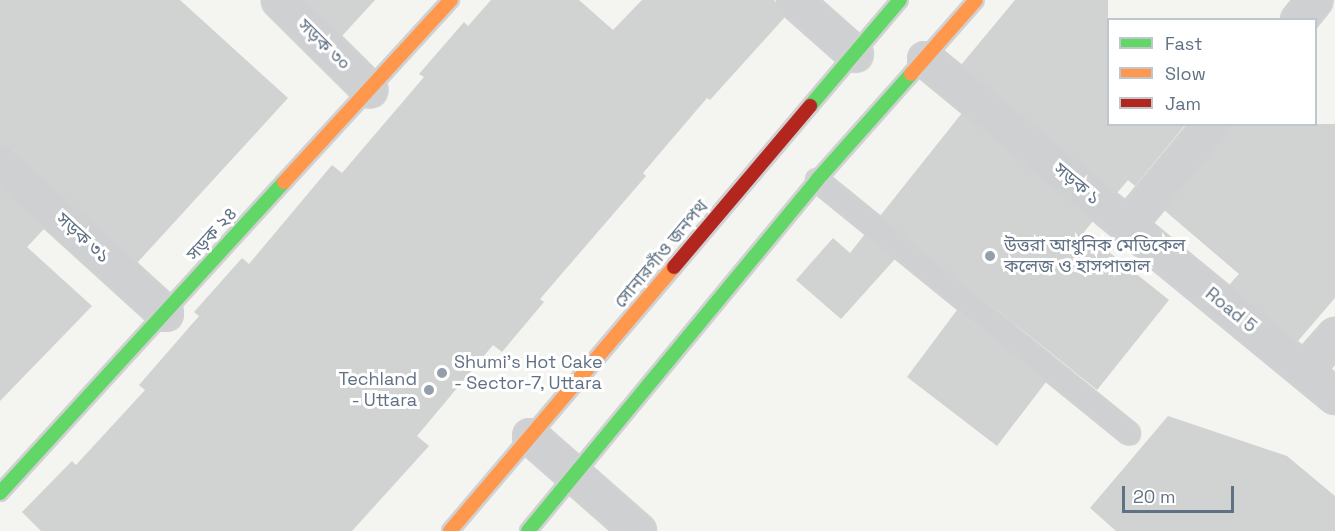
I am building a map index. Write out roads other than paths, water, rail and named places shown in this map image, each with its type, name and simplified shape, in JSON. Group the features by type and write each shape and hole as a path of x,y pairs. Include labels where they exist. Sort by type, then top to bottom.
{"main road":[{"name":"সড়ক ২৪","path":"0,493 451,0"},
{"name":"সোনারগাঁও জনপথ","path":"450,531 900,0"},
{"path":"528,531 817,180 976,0"}],"street":[{"name":"সড়ক ৩০","path":"279,0 369,89"},
{"path":"794,0 855,54"},
{"path":"1300,18 1314,0"},
{"name":"সড়ক ১","path":"925,59 1127,225"},
{"path":"1127,225 1209,126"},
{"name":"সড়ক ৩১","path":"0,163 165,313"},
{"name":"Road 5","path":"1127,225 1335,396"},
{"path":"1304,370 1335,334"},
{"path":"530,436 638,531"}],"lane":[{"path":"817,180 1128,434"}],"place":[{"name":"উত্তরা আধুনিক মেডিকেল কলেজ ও হাসপাতাল","path":"990,256"},
{"name":"Shumi's Hot Cake - Sector-7, Uttara","path":"442,373"},
{"name":"Techland - Uttara","path":"429,390"}]}
